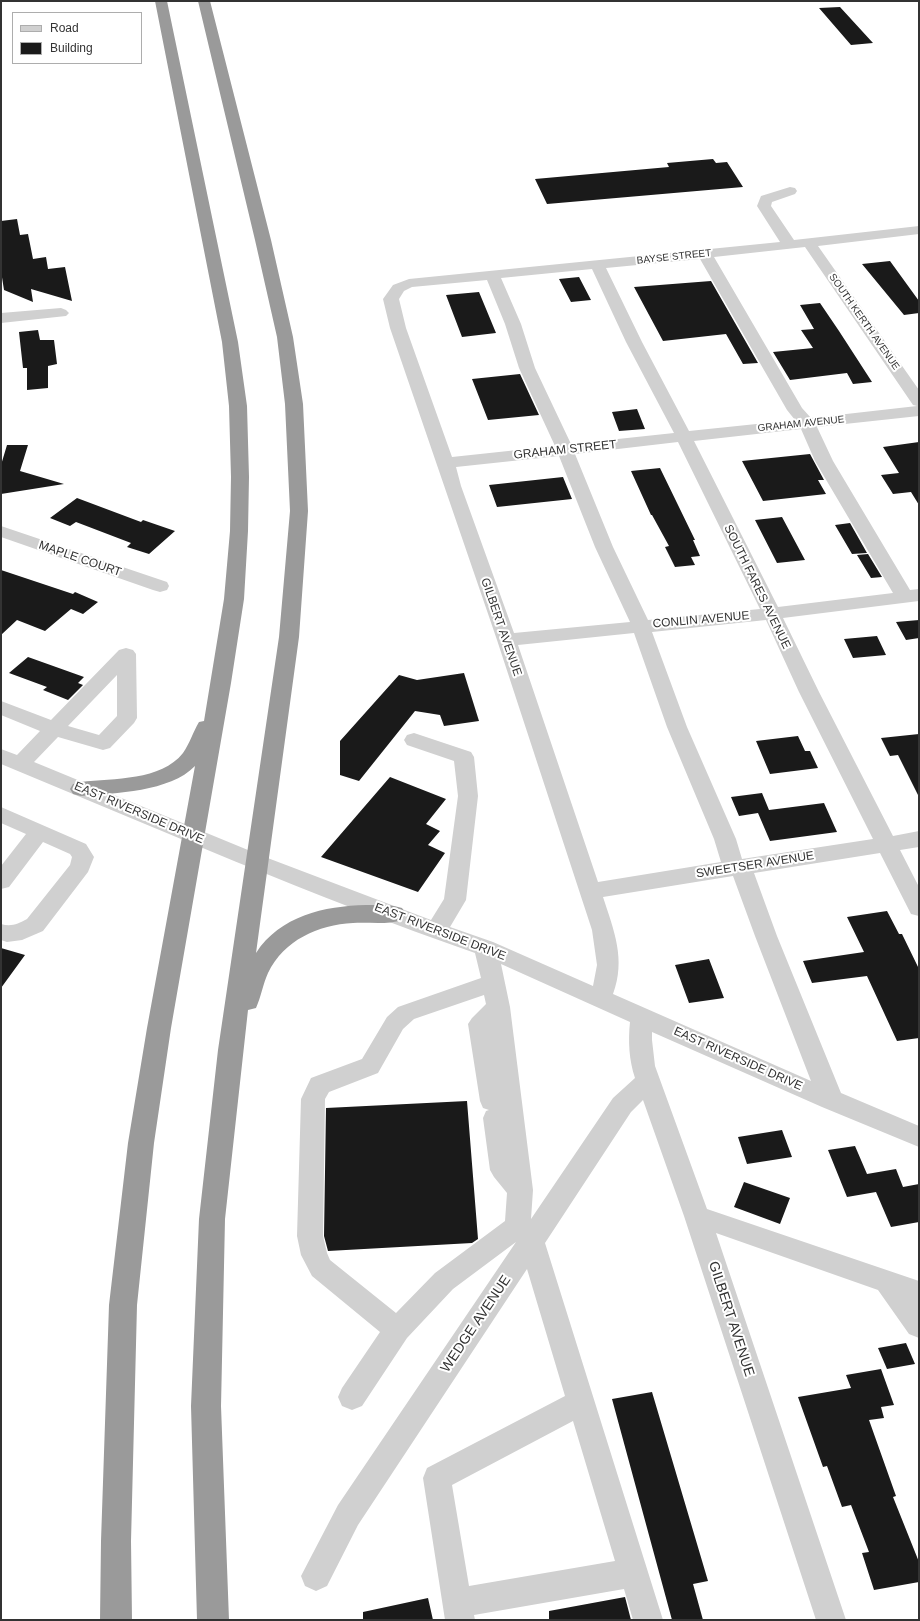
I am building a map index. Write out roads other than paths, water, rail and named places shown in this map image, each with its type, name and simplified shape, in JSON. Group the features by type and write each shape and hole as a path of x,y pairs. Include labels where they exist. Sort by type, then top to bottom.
{"highway":[{"path":"116,1620 119,1406 123,1305 141,1143 159,1028 222,683 234,599 239,531 240,477 238,406 230,342 161,1"},
{"path":"204,1 263,240 285,337 297,438 299,511 290,637 230,1050 212,1220 206,1406 213,1620"},
{"path":"154,30 188,135"},
{"path":"81,789 143,782 171,773 181,768 191,758 200,744 222,683"},
{"path":"230,1050 257,970 276,943 302,925 329,917 350,914 394,914"}],"street":[{"path":"790,191 766,199 764,206 790,245"},
{"name":"BAYSE STREET","path":"428,281 809,243 916,234"},
{"name":"SOUTH KERTH AVENUE","path":"809,243 919,402"},
{"path":"705,254 795,410 807,423 824,460 914,600"},
{"name":"SOUTH FARES AVENUE","path":"597,265 634,342 684,437 772,614 809,692 919,908"},
{"path":"492,274 513,324 527,368 565,449 604,547 641,626 677,727 737,867 831,1100"},
{"name":"GILBERT AVENUE","path":"428,281 409,283 398,288 391,299 398,328 507,640 590,890 608,952 609,969 607,981 600,999"},
{"path":"1,318 61,313"},
{"name":"GRAHAM AVENUE","path":"684,437 919,411"},
{"name":"GRAHAM STREET","path":"446,463 684,437"},
{"name":"MAPLE COURT","path":"1,531 160,586"},
{"name":"CONLIN AVENUE","path":"507,640 914,600"},
{"path":"1,708 54,729 103,743 127,718 126,654 54,729 8,762"},
{"path":"414,740 464,757 468,796 455,900 436,931"},
{"name":"EAST RIVERSIDE DRIVE","path":"8,762 81,789 257,862 436,931 485,948 831,1100 919,1137"},
{"path":"1,814 78,849 83,857 80,867 35,925 22,932 7,934 1,932"},
{"path":"1,881 39,832"},
{"name":"SWEETSER AVENUE","path":"590,890 919,840"},
{"path":"485,948 494,983 498,1007 520,1190 528,1234 648,1620"},
{"path":"397,1330 321,1268 314,1255 310,1236 313,1099 320,1085 370,1066 395,1023 406,1013 494,983"},
{"path":"498,1007 480,1024 503,1170 520,1190"},
{"name":"GILBERT AVENUE","path":"642,1017 640,1040 641,1053 648,1082 697,1216 831,1620"},
{"name":"WEDGE AVENUE","path":"316,1576 348,1514 528,1234 622,1105 648,1082"},
{"path":"697,1216 919,1293"},
{"path":"352,1397 397,1330 444,1281 528,1234"},
{"path":"888,1282 919,1326"},
{"path":"581,1402 437,1478 459,1612 634,1573"}]}
